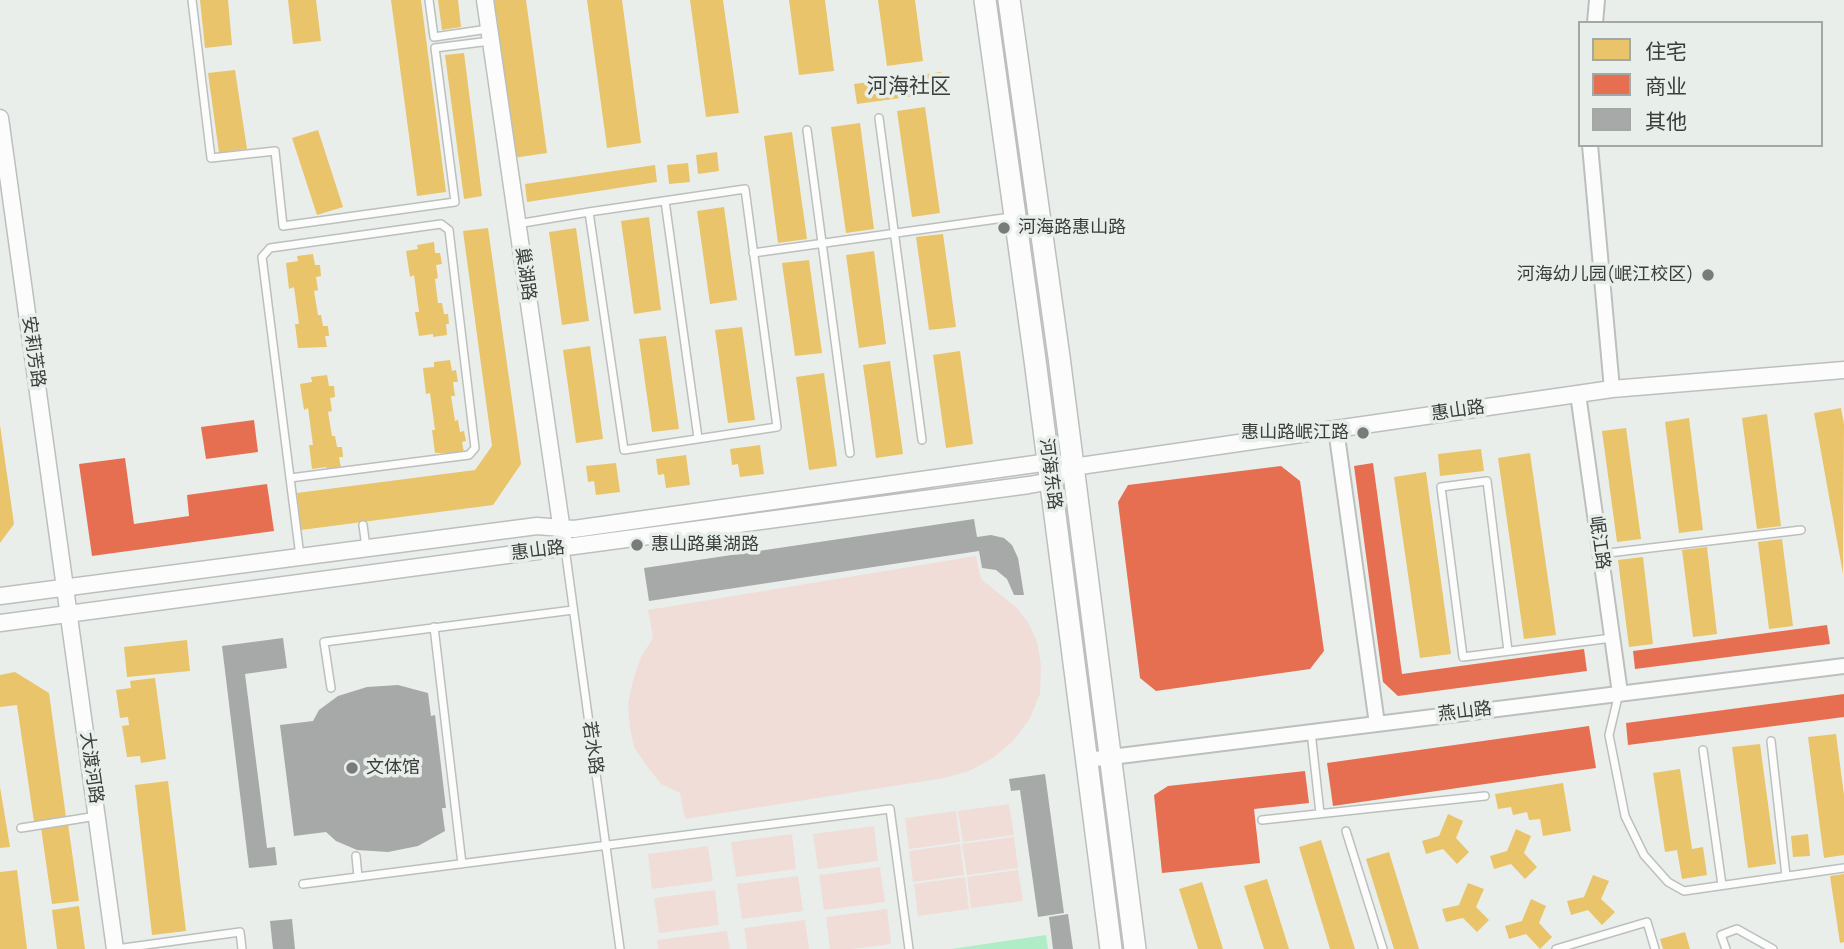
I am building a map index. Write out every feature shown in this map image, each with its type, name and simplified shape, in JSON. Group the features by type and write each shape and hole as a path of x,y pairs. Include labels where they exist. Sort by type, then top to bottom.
{"main road":[{"name":"河海东路","path":"985,0 1050,471 1111,949"},
{"name":"河海东路","path":"1009,0 1135,949"}],"street":[{"name":"巢湖路","path":"485,0 565,547"},
{"path":"1595,21 1597,0"},
{"name":"安莉芳路","path":"0,118 6,198 66,586"},
{"path":"1590,147 1612,389"},
{"name":"惠山路","path":"0,623 565,547 1073,467 1612,389 1844,370"},
{"name":"岷江路","path":"1578,394 1620,693"},
{"path":"1336,429 1377,724"},
{"name":"惠山路","path":"0,596 537,526 575,529 1050,471"},
{"name":"大渡河路","path":"66,586 116,949"},
{"name":"燕山路","path":"1087,760 1844,666"}],"lane":[{"path":"192,0 211,158 275,151 283,226 455,202 435,48 490,35"},
{"path":"429,0 434,37 490,35"},
{"path":"879,118 922,440"},
{"path":"807,130 850,453"},
{"path":"517,224 589,212 745,190 777,427 624,450 589,212"},
{"path":"665,201 698,439"},
{"path":"753,253 1015,217"},
{"path":"290,478 469,455 475,448 450,230 441,224 270,248 262,257 290,478 300,556"},
{"path":"355,470 356,481"},
{"path":"1508,651 1487,481 1441,487 1463,657 1612,638"},
{"path":"363,525 366,548"},
{"path":"1600,554 1801,530"},
{"name":"若水路","path":"565,547 620,949"},
{"path":"331,688 324,642 573,610"},
{"path":"434,628 462,864"},
{"path":"1620,693 1609,735 1625,816 1644,855 1668,882 1684,891 1844,868"},
{"path":"1311,732 1320,813"},
{"path":"1771,741 1786,876"},
{"path":"1703,750 1722,886"},
{"path":"1262,820 1485,796"},
{"path":"303,884 890,809 909,949"},
{"path":"20,828 98,816"},
{"path":"1346,831 1383,949"},
{"path":"356,856 358,877"},
{"path":"1556,949 1647,922 1655,949"},
{"path":"1726,949 1721,935 1737,929 1773,949"},
{"path":"116,949 240,932 242,949"}],"shaded area":[{"path":"976,556 981,579 1017,608 1029,624 1037,642 1041,665 1040,694 1029,720 1013,741 993,758 969,771 944,778 685,819 680,793 661,784 646,765 634,747 630,728 628,704 633,680 641,657 653,638 648,610"},
{"path":"1009,804 1014,835 963,842 958,811"},
{"path":"956,811 960,842 909,849 905,818"},
{"path":"874,826 878,861 818,869 813,834"},
{"path":"792,834 796,869 736,877 731,842"},
{"path":"1014,837 1018,868 967,875 962,844"},
{"path":"960,844 964,875 913,882 909,851"},
{"path":"708,846 713,881 652,889 648,854"},
{"path":"880,867 885,902 824,910 819,875"},
{"path":"1018,870 1023,901 971,908 967,877"},
{"path":"798,876 803,911 742,919 737,884"},
{"path":"965,877 969,909 918,916 914,884"},
{"path":"715,890 719,925 659,933 654,898"},
{"path":"887,909 891,944 830,949 826,917"},
{"path":"805,920 809,949 747,949 744,928"},
{"path":"727,931 730,949 658,949 657,940"},
{"path":"1046,935 1048,949 951,949"}],"building: 住宅":[{"path":"200,0 228,0 232,45 205,48"},
{"path":"288,0 316,0 321,41 293,44"},
{"path":"391,0 421,0 446,192 417,196"},
{"path":"438,0 458,0 461,27 442,30"},
{"path":"491,0 526,0 547,153 513,158"},
{"path":"587,0 622,0 641,143 607,148"},
{"path":"690,0 723,0 739,113 706,117"},
{"path":"789,0 825,0 834,71 799,75"},
{"path":"878,0 915,0 923,61 887,66"},
{"path":"464,53 482,196 464,199 445,55"},
{"path":"235,70 247,149 219,153 208,73"},
{"path":"941,72 944,92 857,104 854,84"},
{"path":"925,107 940,213 912,217 897,111"},
{"path":"860,123 874,229 846,233 831,127"},
{"path":"318,130 343,207 317,215 292,138"},
{"path":"792,132 807,239 778,243 764,136"},
{"path":"717,152 719,171 698,174 696,155"},
{"path":"688,163 690,182 669,184 667,165"},
{"path":"655,165 657,182 527,202 525,184"},
{"path":"724,207 737,300 710,304 697,211"},
{"path":"649,217 661,310 634,314 621,221"},
{"path":"488,228 521,464 493,505 301,530 297,493 475,470 492,446 463,231"},
{"path":"576,228 589,321 562,325 549,232"},
{"path":"943,234 956,327 929,330 916,237"},
{"path":"434,242 435,253 440,253 442,264 436,265 438,303 442,303 444,314 448,314 449,324 446,324 447,335 419,336 414,275 410,277 406,251 418,249 417,245"},
{"path":"874,251 886,344 859,348 846,255"},
{"path":"313,254 315,265 320,265 321,276 316,277 318,290 314,291 318,315 321,315 323,326 328,326 329,336 325,336 327,347 298,348 295,324 299,324 294,287 289,289 286,263 298,261 297,256"},
{"path":"809,260 822,353 795,356 782,263"},
{"path":"742,327 755,420 728,423 715,330"},
{"path":"666,336 679,429 652,432 639,339"},
{"path":"590,346 603,439 576,443 563,350"},
{"path":"960,351 973,444 946,448 933,355"},
{"path":"450,360 452,371 456,370 458,382 453,382 455,396 451,396 455,421 458,420 460,432 464,431 466,441 462,442 464,453 435,453 430,393 426,394 423,368 434,367 434,362"},
{"path":"890,361 903,454 876,458 863,365"},
{"path":"824,373 837,466 809,470 796,377"},
{"path":"327,375 329,386 334,386 335,397 330,398 332,411 328,412 332,436 335,436 337,447 342,447 343,457 339,457 341,468 312,469 309,445 313,445 308,408 304,410 300,384 312,382 311,377"},
{"path":"1841,408 1844,424 1843,574 1814,413"},
{"path":"1767,414 1781,526 1757,529 1742,418"},
{"path":"1689,418 1703,530 1679,533 1665,422"},
{"path":"0,425 14,524 0,543"},
{"path":"1626,428 1641,539 1617,542 1602,431"},
{"path":"760,445 764,474 740,477 738,464 732,465 730,449"},
{"path":"1481,449 1484,471 1440,476 1438,454"},
{"path":"1530,453 1556,635 1524,639 1498,458"},
{"path":"686,455 690,485 666,488 664,474 658,475 656,459"},
{"path":"616,463 620,492 596,495 594,481 588,482 586,466"},
{"path":"1426,472 1451,654 1420,658 1394,477"},
{"path":"1782,539 1793,626 1769,629 1758,542"},
{"path":"1707,547 1717,634 1693,637 1682,550"},
{"path":"1643,557 1653,644 1629,647 1618,560"},
{"path":"187,640 190,671 127,677 124,647"},
{"path":"15,672 49,693 66,817 34,822 17,705 0,707 0,675"},
{"path":"155,678 166,759 141,763 140,756 127,757 122,726 129,725 128,717 120,718 116,690 131,688 130,681"},
{"path":"1836,734 1844,795 1844,855 1824,858 1808,737"},
{"path":"1760,744 1776,864 1748,868 1732,747"},
{"path":"1680,769 1692,849 1703,847 1707,875 1682,879 1677,850 1665,852 1653,773"},
{"path":"168,781 186,931 152,935 135,785"},
{"path":"1563,783 1571,831 1543,836 1540,819 1529,820 1527,812 1513,815 1511,807 1498,809 1495,794"},
{"path":"0,787 10,847 0,848"},
{"path":"1448,814 1463,821 1456,838 1469,852 1457,864 1443,849 1426,854 1422,841 1439,836"},
{"path":"68,824 79,901 52,904 41,828"},
{"path":"1516,829 1531,836 1524,853 1537,867 1525,879 1511,864 1494,869 1490,856 1507,851"},
{"path":"1808,834 1810,856 1793,857 1791,836"},
{"path":"1321,840 1355,949 1330,949 1299,847"},
{"path":"1389,852 1419,949 1394,949 1366,859"},
{"path":"17,870 27,949 0,949 0,872"},
{"path":"1844,874 1844,942 1840,943 1830,876"},
{"path":"1593,875 1609,881 1601,899 1615,912 1602,925 1588,910 1571,915 1567,901 1584,897"},
{"path":"1267,879 1289,949 1264,949 1244,886"},
{"path":"1202,882 1223,949 1198,949 1179,889"},
{"path":"1468,883 1484,889 1476,907 1489,920 1477,932 1463,918 1446,922 1442,909 1459,905"},
{"path":"1531,899 1546,906 1539,923 1552,937 1540,949 1526,934 1509,939 1505,926 1522,921"},
{"path":"79,906 85,949 57,949 52,910"},
{"path":"1685,932 1690,949 1663,949 1660,939"}],"building: 商业":[{"path":"254,420 258,452 206,459 201,427"},
{"path":"125,458 134,524 189,516 187,495 267,484 274,531 92,556 79,464"},
{"path":"1373,463 1402,674 1584,649 1587,671 1398,696 1383,682 1354,466"},
{"path":"1281,466 1300,481 1324,651 1310,669 1156,691 1140,678 1118,502 1128,485"},
{"path":"1827,625 1830,644 1635,669 1633,651"},
{"path":"1844,694 1844,717 1628,745 1626,723"},
{"path":"1589,726 1596,768 1333,806 1327,763"},
{"path":"1305,771 1309,803 1254,809 1260,863 1162,873 1154,795 1168,786"}],"building: 其他":[{"path":"974,519 977,537 991,535 1004,538 1012,545 1018,558 1024,595 1014,595 1007,579 996,570 982,568 979,551 649,601 644,568"},
{"path":"283,638 287,668 245,674 267,848 275,847 277,865 249,868 222,646"},
{"name":"文体馆","path":"398,685 428,693 431,716 435,715 446,808 442,808 445,831 418,846 388,852 357,850 336,841 326,832 294,836 280,725 313,721 319,710 338,696 367,687"},
{"path":"1045,774 1064,913 1038,917 1020,790 1011,791 1009,779"},
{"path":"1068,914 1073,949 1053,949 1049,917"},
{"path":"292,919 295,949 273,949 270,921"}],"place":[{"name":"河海路惠山路","path":"1004,228"},
{"name":"河海幼儿园(岷江校区)","path":"1708,275"},
{"name":"惠山路岷江路","path":"1363,433"},
{"name":"惠山路巢湖路","path":"637,545"},
{"name":"文体馆","path":"352,768"}],"district":[{"name":"河海社区","path":"909,87"}]}
